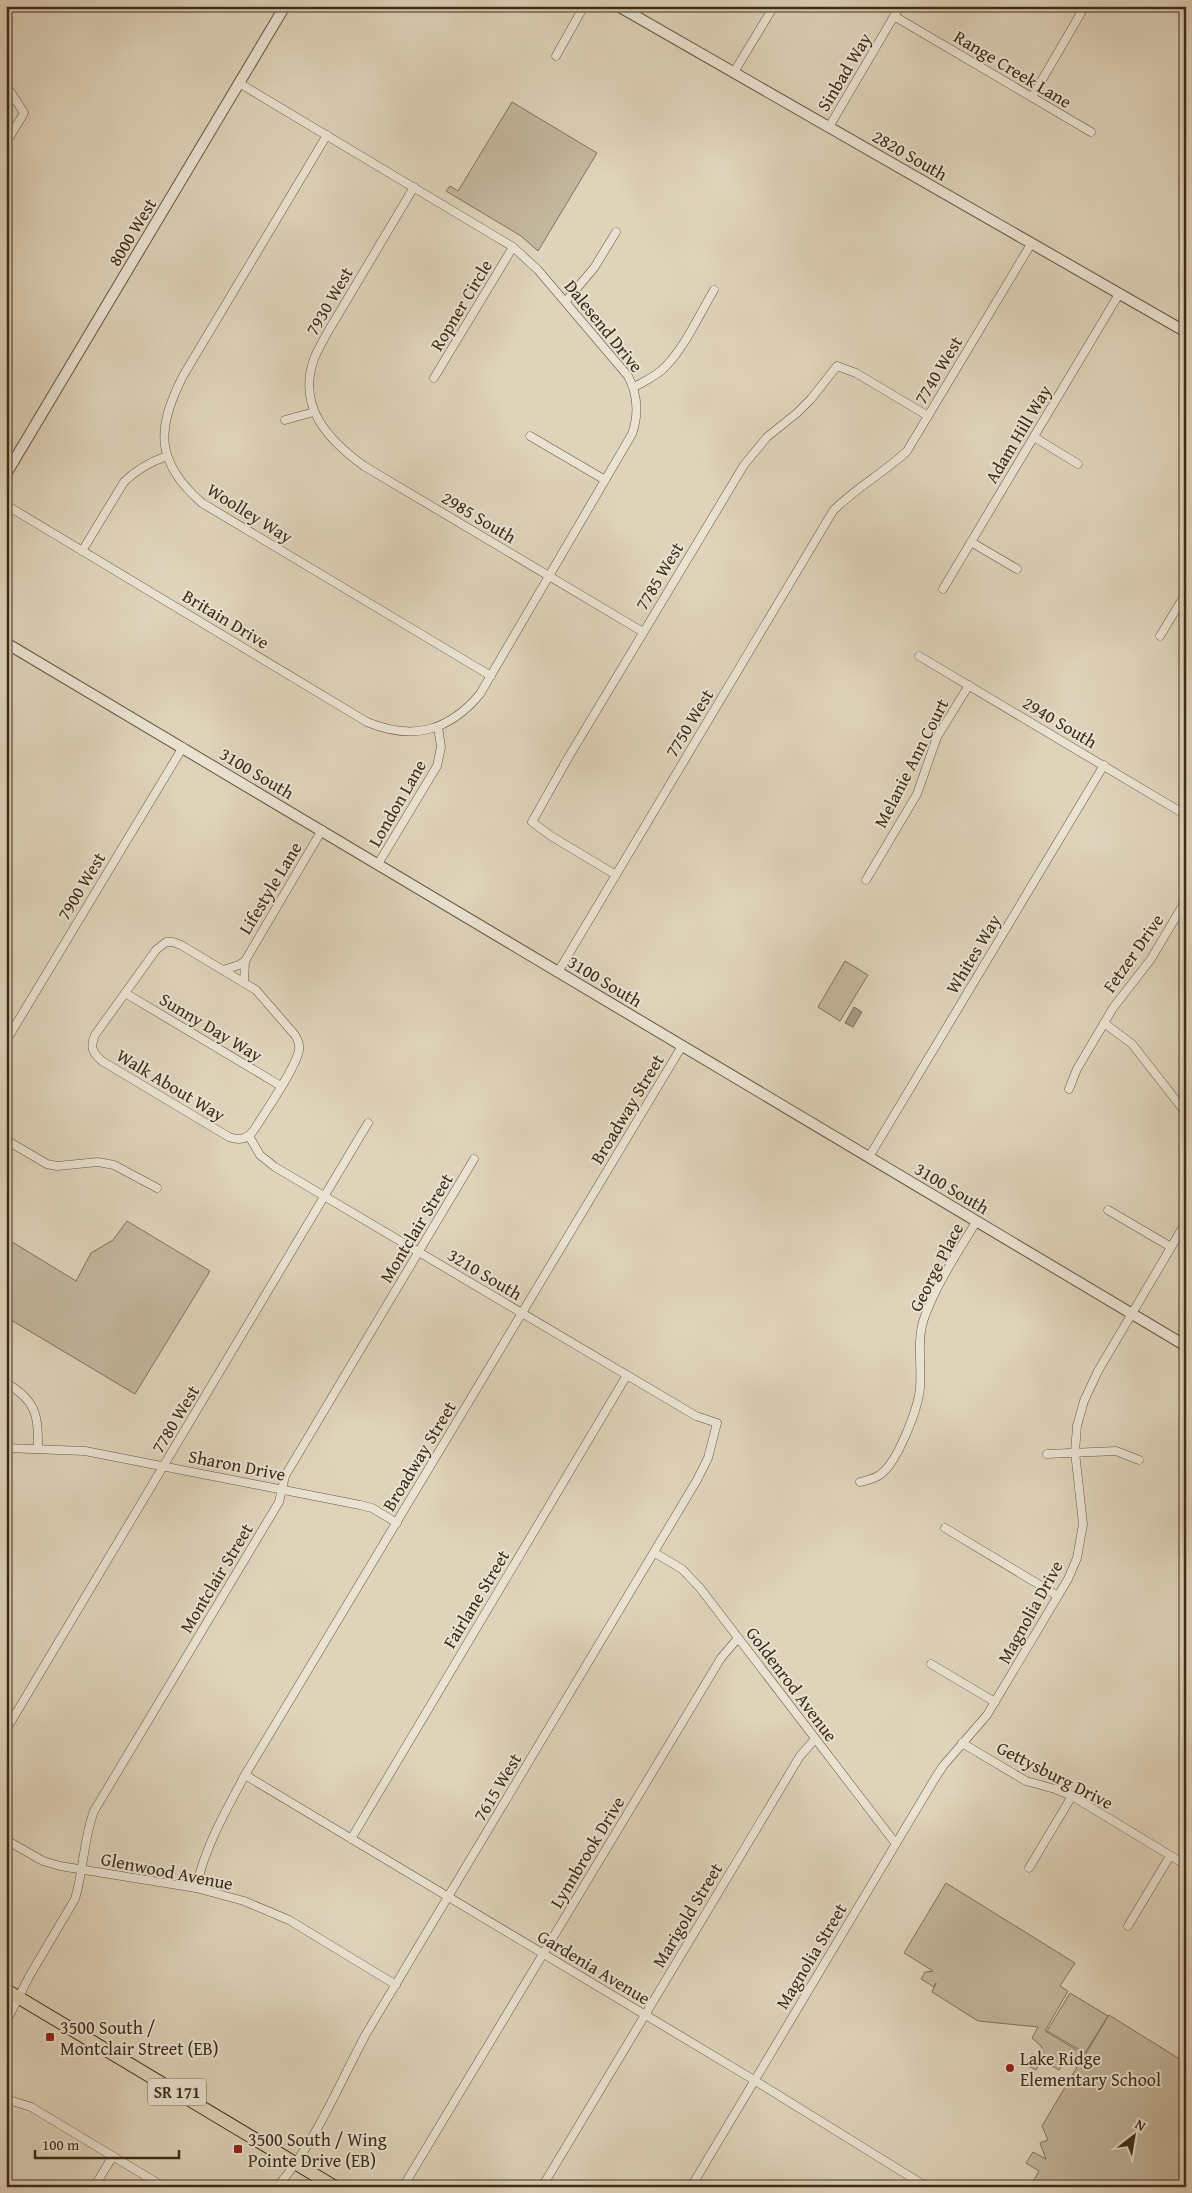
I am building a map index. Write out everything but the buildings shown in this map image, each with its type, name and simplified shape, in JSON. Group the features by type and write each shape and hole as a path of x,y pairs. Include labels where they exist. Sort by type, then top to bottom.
{"main road":[{"name":"SR 171","path":"6,1990 335,2187"}],"street":[{"name":"8000 West","path":"6,474 285,6"},
{"path":"556,56 584,6"},
{"name":"2820 South","path":"618,6 1186,332"},
{"path":"734,72 774,6"},
{"name":"Sinbad Way","path":"829,126 900,6"},
{"path":"1032,97 1085,6"},
{"name":"Range Creek Lane","path":"894,16 1091,132"},
{"name":"Dalesend Drive","path":"239,83 513,247 526,258 566,301 621,366 634,387 637,414 632,434 480,694 468,708 438,727"},
{"path":"6,85 24,113 6,143"},
{"name":"Woolley Way","path":"327,135 171,399 164,426 167,456 182,483 202,503 491,676"},
{"name":"7930 West","path":"314,412 310,381 314,361 326,335 414,188"},
{"path":"566,301 594,268 616,232"},
{"name":"7740 West","path":"851,494 879,476 907,451 1031,244"},
{"name":"Ropner Circle","path":"434,378 513,247"},
{"path":"634,387 654,376 666,366 678,351 714,290"},
{"name":"Adam Hill Way","path":"943,589 1119,294"},
{"name":"7785 West","path":"616,875 551,836 532,822 541,803 744,465 767,437 797,414 837,366 856,373 928,416"},
{"path":"285,420 314,412"},
{"name":"2985 South","path":"314,412 330,438 364,466 643,632"},
{"path":"530,436 605,480"},
{"path":"1034,437 1078,464"},
{"path":"82,551 124,482 133,472 150,462 167,456"},
{"name":"7750 West","path":"558,972 834,511 851,494"},
{"name":"Britain Drive","path":"6,505 367,722 384,729 403,731 422,731 438,727"},
{"path":"971,542 1016,569"},
{"path":"1160,636 1186,593"},
{"name":"3100 South","path":"6,643 1186,1346"},
{"name":"2940 South","path":"919,656 1186,814"},
{"name":"Melanie Ann Court","path":"866,880 917,794 937,738 969,685"},
{"name":"London Lane","path":"378,864 437,766 441,747 438,727"},
{"name":"7900 West","path":"6,1041 183,748"},
{"name":"Whites Way","path":"868,1157 1104,765"},
{"name":"Lifestyle Lane","path":"223,970 245,961 322,830"},
{"name":"Fetzer Drive","path":"1069,1089 1076,1068 1121,996 1151,959 1186,900"},
{"path":"1178,912 1186,917"},
{"path":"125,993 156,950 166,942 173,942 256,990 295,1035 299,1043 296,1060 281,1086 245,1138"},
{"name":"Lifestyle Lane","path":"244,983 245,961"},
{"name":"Walk About Way","path":"125,993 95,1035 92,1047 96,1056 229,1136 245,1138"},
{"name":"Sunny Day Way","path":"125,993 281,1086"},
{"path":"1104,1023 1132,1044 1186,1113"},
{"name":"Broadway Street","path":"196,1888 200,1868 213,1836 245,1775 398,1523 682,1046"},
{"name":"7780 West","path":"6,1730 368,1124"},
{"name":"3210 South","path":"245,1138 260,1155 275,1167 696,1416 717,1423"},
{"path":"6,1140 47,1164 57,1166 98,1162 114,1165 157,1188"},
{"name":"Montclair Street","path":"6,2022 75,1899 82,1870 85,1841 94,1812 279,1502 286,1476 474,1159"},
{"path":"1108,1210 1171,1248"},
{"name":"George Place","path":"860,1482 882,1473 910,1426 920,1390 920,1342 924,1318 934,1294 976,1222"},
{"name":"Magnolia Drive","path":"962,1744 976,1729 995,1702 1068,1579 1081,1541 1083,1524 1075,1452 1077,1426 1084,1400 1098,1371 1186,1222"},
{"name":"Fairlane Street","path":"351,1839 627,1376"},
{"path":"6,1383 27,1398 34,1407 38,1422 38,1449"},
{"name":"7615 West","path":"277,2187 296,2163 341,2086 366,2034 703,1469 717,1423"},
{"name":"Sharon Drive","path":"6,1448 85,1451 164,1466 372,1508 398,1523"},
{"path":"1047,1454 1116,1451 1139,1460"},
{"path":"946,1528 1058,1596"},
{"name":"Goldenrod Avenue","path":"654,1553 692,1577 896,1844"},
{"name":"Lynnbrook Drive","path":"403,2187 721,1658 738,1638"},
{"path":"931,1664 995,1702"},
{"name":"Marigold Street","path":"542,2187 800,1756 814,1739"},
{"name":"Gettysburg Drive","path":"962,1744 1026,1781 1072,1796 1186,1865"},
{"name":"Magnolia Street","path":"691,2187 943,1766 962,1744"},
{"name":"Gardenia Avenue","path":"245,1775 754,2080 927,2187"},
{"path":"1029,1868 1072,1796"},
{"name":"Glenwood Avenue","path":"6,1840 43,1861 82,1870 196,1888 267,1909 396,1985"},
{"path":"1128,1926 1170,1856"},
{"path":"6,2099 31,2107 164,2187"},
{"path":"94,2187 112,2156"}],"shaded area":[{"path":"512,102 597,153 538,251 521,236 446,191 450,186 458,191"},
{"path":"845,961 868,975 840,1021 818,1007"},
{"path":"854,1007 862,1012 853,1027 845,1023"},
{"path":"127,1221 210,1271 135,1394 6,1317 6,1244 9,1240 76,1281 91,1253 113,1240"},
{"path":"946,1883 1075,1963 1060,1986 1068,1991 1045,2031 1085,2055 1109,2015 1186,2063 1186,2187 1030,2187 1039,2171 1026,2163 1033,2152 1046,2159 1040,2143 1048,2140 1042,2126 1077,2067 1065,2060 1059,2070 1042,2060 1036,2070 1025,2064 1032,2054 1036,2056 1042,2047 1032,2038 1038,2027 978,2021 932,1992 936,1983 934,1987 921,1979 925,1972 933,1971 904,1953"},
{"path":"1070,1993 1108,2016 1085,2053 1047,2031"}],"place":[{"name":"3500 South / Montclair Street (EB)","path":"50,2037"},
{"name":"Lake Ridge Elementary School","path":"1010,2068"},
{"name":"3500 South / Wing Pointe Drive (EB)","path":"238,2149"}]}
